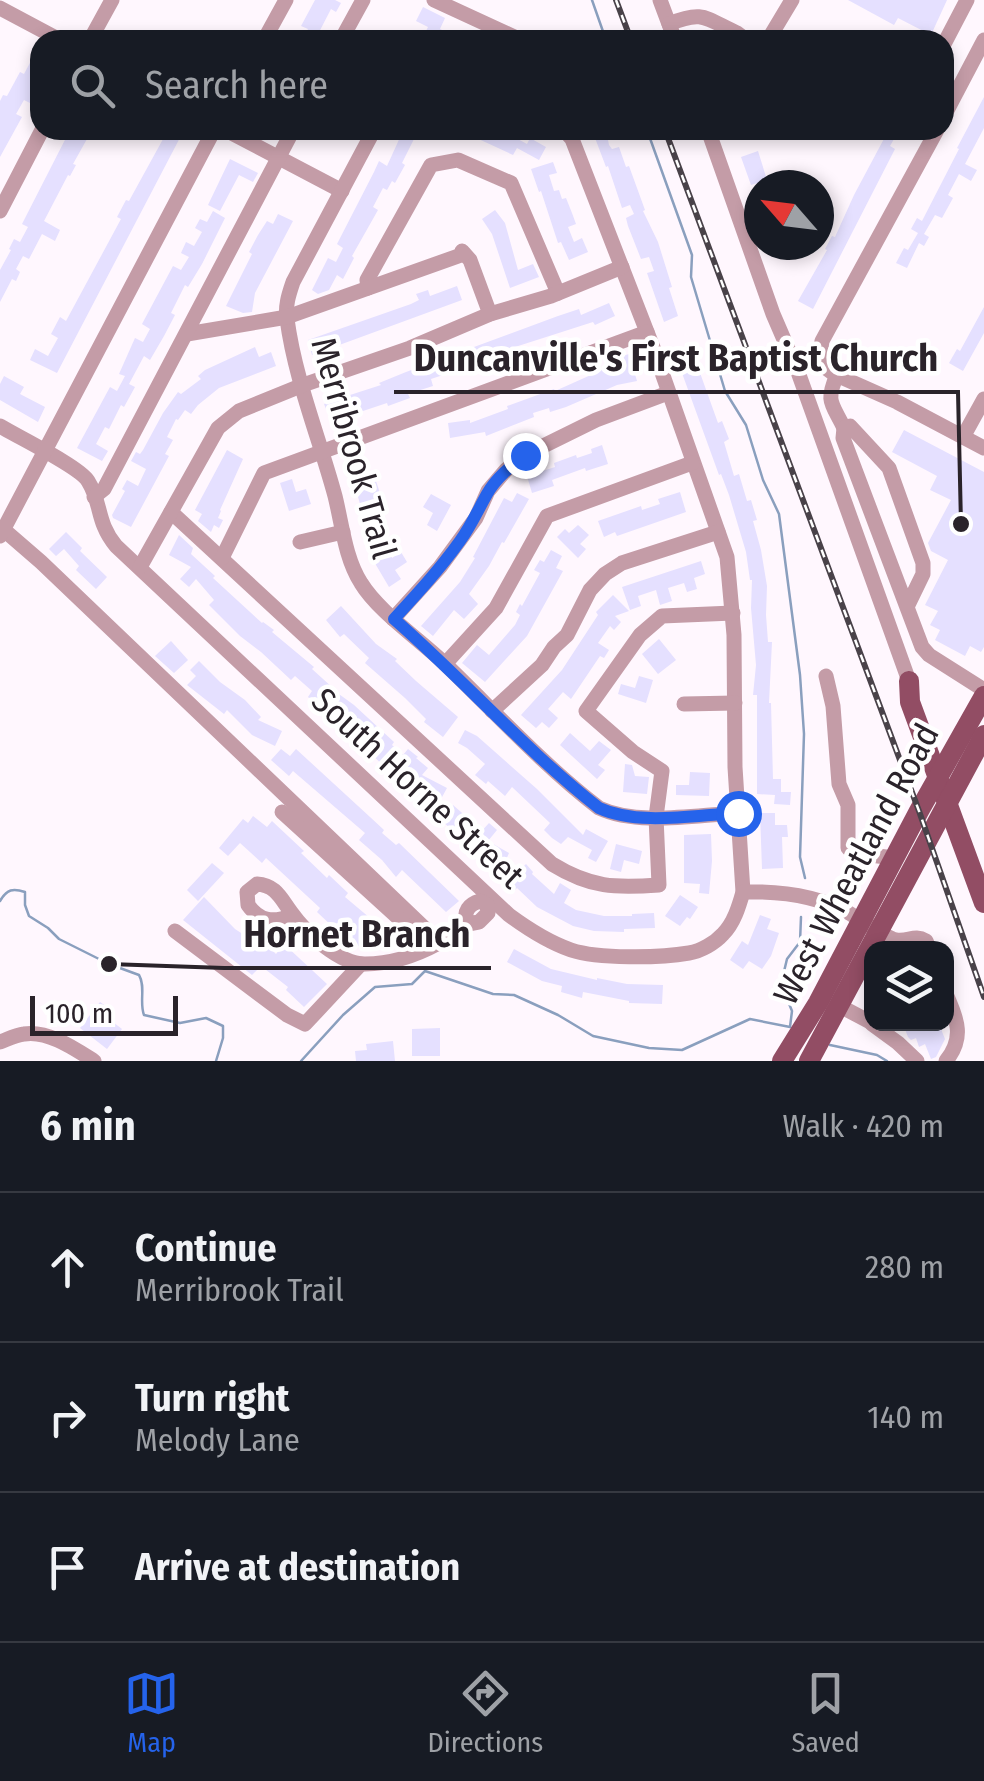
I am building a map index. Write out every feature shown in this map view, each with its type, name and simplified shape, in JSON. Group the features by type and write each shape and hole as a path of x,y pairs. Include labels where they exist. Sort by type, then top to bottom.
{"main road":[{"path":"909,681 910,702 984,870"},
{"name":"West Wheatland Road","path":"782,1061 871,925 946,784 984,692"},
{"name":"West Wheatland Road","path":"808,1061 840,1006 894,858 984,735"},
{"path":"946,784 984,903"}],"street":[{"path":"96,30 112,0"},
{"path":"270,30 286,0"},
{"path":"346,30 362,0"},
{"path":"434,0 499,30"},
{"path":"660,0 674,28 697,15 730,30"},
{"path":"774,30 792,0"},
{"path":"951,30 967,0"},
{"path":"0,8 41,30"},
{"path":"954,85 984,40"},
{"path":"0,210 37,140"},
{"path":"209,140 3,526 435,945"},
{"path":"245,140 342,191"},
{"path":"94,497 104,489 287,140"},
{"name":"Merribrook Trail","path":"369,140 287,300 302,385 351,561 361,584 599,808 618,816 738,813"},
{"path":"572,140 647,332 727,557 744,892 778,891 819,899 896,940 918,936 926,941"},
{"path":"712,140 909,681"},
{"path":"932,140 822,342 820,354 830,371 830,399 844,428 843,438 922,647 984,692"},
{"path":"368,288 367,280 431,164 458,160 511,183 558,293"},
{"path":"187,334 287,317 463,252 470,260 490,314"},
{"path":"140,567 218,428 239,411 622,267"},
{"path":"222,558 264,473 647,332"},
{"path":"798,372 830,371 984,448"},
{"path":"394,619 440,568 476,518 488,491 506,470 525,455 596,420 668,394"},
{"path":"963,437 984,398"},
{"name":"South Horne Street","path":"0,426 88,479 105,532 488,902 532,932 591,955 690,953 724,934 744,892"},
{"path":"844,428 850,426 857,432 889,468 923,563 910,614 890,628"},
{"path":"446,664 496,608 548,516 692,463"},
{"path":"171,512 552,864 594,885 659,886 656,817 662,771 586,711 640,635 662,616 732,613"},
{"path":"300,542 343,532"},
{"path":"492,711 542,665 567,635 590,590 605,574 622,564 718,532"},
{"path":"826,676 833,706 840,784 848,806 848,848 854,854 894,858"},
{"path":"684,704 735,702"},
{"path":"282,812 435,945"},
{"path":"292,915 266,920 251,910 246,892 265,884 335,954 361,964 402,958 435,945 467,922 469,907 475,902 488,902"},
{"path":"174,931 287,1015 305,1024 361,964"},
{"path":"840,1006 864,1019"},
{"path":"946,1061 959,1037 954,1015"},
{"path":"883,1031 917,1061"},
{"path":"0,1042 26,1033 37,1034 68,1045 94,1061"}],"building":[{"path":"315,0 341,3 336,12 331,9 320,30 301,26"},
{"path":"848,0 947,0 933,30 921,30 898,18 894,25"},
{"path":"423,7 445,18 442,30 426,30 428,27 416,21"},
{"path":"30,63 30,103 24,100 16,114 22,117 0,157 0,101 20,72 24,74"},
{"path":"984,97 984,128 965,164 977,170 971,181 959,174 948,195 953,198 942,218 935,215 924,234 929,237 924,246 919,243 907,268 896,263 918,233 911,229 917,218 922,221"},
{"path":"65,140 86,140 44,221 60,230 55,241 42,234 29,259 23,256 16,269 20,272 16,281 12,279 0,302 0,270 14,239 20,242 28,227 22,224"},
{"path":"163,140 179,140 57,373 30,360 35,349 48,356 58,338 51,334 60,317 66,321 121,219 117,217"},
{"path":"399,140 414,140 395,183 392,181 387,190 383,188 373,207 378,210 343,279 337,275 329,290 318,294 312,290 328,258 336,262 343,248 337,244 379,161 387,166"},
{"path":"481,140 520,140 527,144 534,140 546,147 539,160 517,148 513,155"},
{"path":"596,140 608,140 612,149 619,147 658,242 678,316 664,322 647,273 654,271 649,257 641,259 628,226 626,218 634,214 630,205 622,208"},
{"path":"883,140 893,140 890,146 895,149 813,309 798,301 821,260 834,260 835,237"},
{"path":"758,151 764,170 746,170 741,157"},
{"path":"230,159 258,173 253,182 239,175 220,211 208,205"},
{"path":"553,162 557,173 549,175 554,191 559,190 562,199 566,198 576,224 568,227 574,242 582,238 588,252 569,260 561,242 558,243 531,169"},
{"path":"495,210 505,223 518,270 533,264 539,277 510,288 492,234 482,219"},
{"path":"213,211 225,218 202,264 188,287 185,285 164,336 150,360 144,356 129,384 135,387 124,407 121,405 96,444 108,451 102,461 77,448 110,387 117,391 125,376 119,374 135,338 143,342 150,329 142,324 173,266 181,270 189,257 181,253 186,242 194,246 202,232 195,228 200,219 207,222"},
{"path":"278,214 293,221 255,293 252,312 226,306 258,235 267,221 273,224"},
{"path":"457,286 462,300 312,355 308,340 411,304 419,300 416,294 428,290 430,296"},
{"path":"609,303 615,316 506,350 431,379 433,386 408,394 410,398 357,413 359,416 343,423 338,410 328,414 324,404 558,316 579,309 581,315"},
{"path":"984,307 984,333 963,371 949,363"},
{"path":"690,345 718,423 722,421 729,439 724,442 734,476 739,474 757,520 753,521 767,586 768,642 772,642 769,703 773,779 781,779 781,792 791,792 790,805 774,804 775,795 757,794 752,580 729,495 674,351"},
{"path":"255,347 259,357 271,352 276,366 219,388 191,414 185,410 167,437 173,440 165,454 169,456 131,527 113,518 127,480 138,486 146,469 131,461 136,452 140,454 143,450 178,392 181,394 201,379 198,376 205,370"},
{"path":"629,354 637,381 550,412 549,408 533,413 534,417 486,436 485,432 450,438 448,423 470,423 508,409 507,406 555,391 611,366 609,360"},
{"path":"4,376 24,387 20,394 45,407 38,422 0,400"},
{"path":"904,430 984,472 981,652 970,646 965,656 935,640 940,630 930,625 938,611 925,605 948,560 931,551 928,543 951,500 930,490 937,476 892,452"},
{"path":"602,445 608,464 552,480 554,486 532,493 527,476 576,455 577,458 592,453 591,449"},
{"path":"227,450 243,459 220,510 218,518 223,520 211,532 198,521 202,514 195,510"},
{"path":"359,450 366,474 373,472 380,493 377,494 381,529 392,558 401,552 407,562 395,570 401,579 389,587 361,526 360,504 346,455"},
{"path":"292,479 296,492 306,489 311,504 289,511 280,483"},
{"path":"680,492 686,512 604,537 598,521 641,506 642,510 660,504 658,499"},
{"path":"517,493 529,499 469,594 478,604 464,619 454,610 433,636 421,626 460,582 504,498 512,502"},
{"path":"431,494 451,505 437,531 427,525 433,513 423,507"},
{"path":"578,525 589,535 580,544 586,549 578,558 557,537"},
{"path":"66,532 107,577 96,589 76,570 79,566 64,549 56,556 49,549"},
{"path":"179,535 213,578 314,667 403,755 408,749 418,757 428,768 422,775 447,788 435,810 369,752 373,747 362,737 357,742 308,697 312,691 295,676 291,680 240,636 209,605 214,600 196,579 189,587 180,579 191,567 169,555"},
{"path":"551,550 562,556 556,568 563,571 527,636 485,682 462,663 477,645 489,655 515,625 520,615 516,612 540,573 534,570"},
{"path":"701,561 705,574 694,578 697,589 687,592 684,583 668,588 672,601 660,605 656,590 638,596 641,606 630,610 622,587"},
{"path":"613,595 629,611 615,616 621,622 614,630 610,626 598,643 609,650 604,658 600,656 571,699 563,692 548,709 558,718 549,728 542,722 536,728 521,715 562,670 598,615 596,612"},
{"path":"341,606 376,644 458,717 443,737 365,663 369,658 344,634 340,637 326,620"},
{"path":"659,639 676,660 658,674 642,654"},
{"path":"171,641 188,660 174,673 155,656"},
{"path":"199,661 245,700 261,717 258,720 282,731 275,746 252,735 227,710 224,714 187,685 196,676 190,670"},
{"path":"639,676 653,680 646,703 618,694 621,684 635,688"},
{"path":"465,730 537,789 583,835 586,829 608,841 596,862 588,858 592,850 568,837 561,844 552,838 544,830 550,823 512,787 505,796 475,775 485,764 458,743"},
{"path":"570,733 590,751 599,741 611,750 598,765 605,770 597,779 560,745"},
{"path":"281,749 290,756 296,749 459,901 446,912 402,870 396,877 359,840 365,833 293,771 289,776 271,760"},
{"path":"625,764 632,765 635,776 649,777 647,794 623,792"},
{"path":"690,772 710,773 709,796 676,795 676,785 689,785"},
{"path":"453,805 479,834 489,823 497,830 488,841 509,853 506,860 518,872 526,864 554,894 560,883 571,890 564,903 604,916 654,913 655,928 594,931 573,926 537,907 494,869 480,862 482,858 440,819"},
{"path":"760,813 775,813 775,825 787,825 788,837 782,837 783,868 762,869"},
{"path":"253,816 267,827 272,821 327,878 329,875 348,893 345,897 389,934 377,949 366,940 360,947 334,928 317,912 320,908 266,858 262,863 240,843 228,856 219,848 243,819 248,823"},
{"path":"711,834 709,894 699,893 700,884 684,883 684,835"},
{"path":"616,844 642,851 639,864 624,860 621,872 610,869"},
{"path":"212,863 224,873 198,901 187,890"},
{"path":"680,895 698,907 680,926 665,916"},
{"path":"204,897 235,929 258,944 262,940 276,954 284,944 327,984 304,1007 286,990 288,987 261,966 252,975 183,920"},
{"path":"760,915 771,919 767,929 779,933 762,969 749,961 743,969 730,960 742,941 748,945"},
{"path":"514,949 551,969 597,980 663,985 662,1004 629,1003 583,992 582,998 561,992 562,986 542,981 507,962"},
{"path":"100,1002 110,1009 105,1016 122,1029 107,1049 80,1028"},
{"path":"440,1028 440,1056 412,1056 412,1029"},
{"path":"906,1031 942,1031 945,1039 931,1059 925,1044 919,1047 916,1038 908,1037"},
{"path":"393,1041 395,1061 356,1061 355,1051 367,1050 366,1044"}],"waterway":[{"path":"592,0 602,30"},
{"path":"651,140 692,255 691,277 725,391 746,425 763,480 779,514 800,675 804,734 800,857 805,878"},
{"path":"0,901 11,891 25,892 29,916 59,939 139,975 144,1015 180,1023 206,1018 223,1026 216,1061"},
{"path":"301,1061 375,987 412,984 425,971 493,994 514,995 593,1036 649,1048 682,1050 750,1019 790,1027 792,1011 781,984 787,959 800,942 801,917"},
{"path":"830,1045 877,1055 887,1061"}],"railway":[{"path":"616,0 627,30"},
{"path":"669,140 919,811 984,997"}],"place":[{"name":"Duncanville's First Baptist Church","path":"961,524"},
{"name":"Hornet Branch","path":"109,964"}],"route":[{"path":"525,455 488,491 458,544 394,619 599,808 637,818 738,813"}]}
